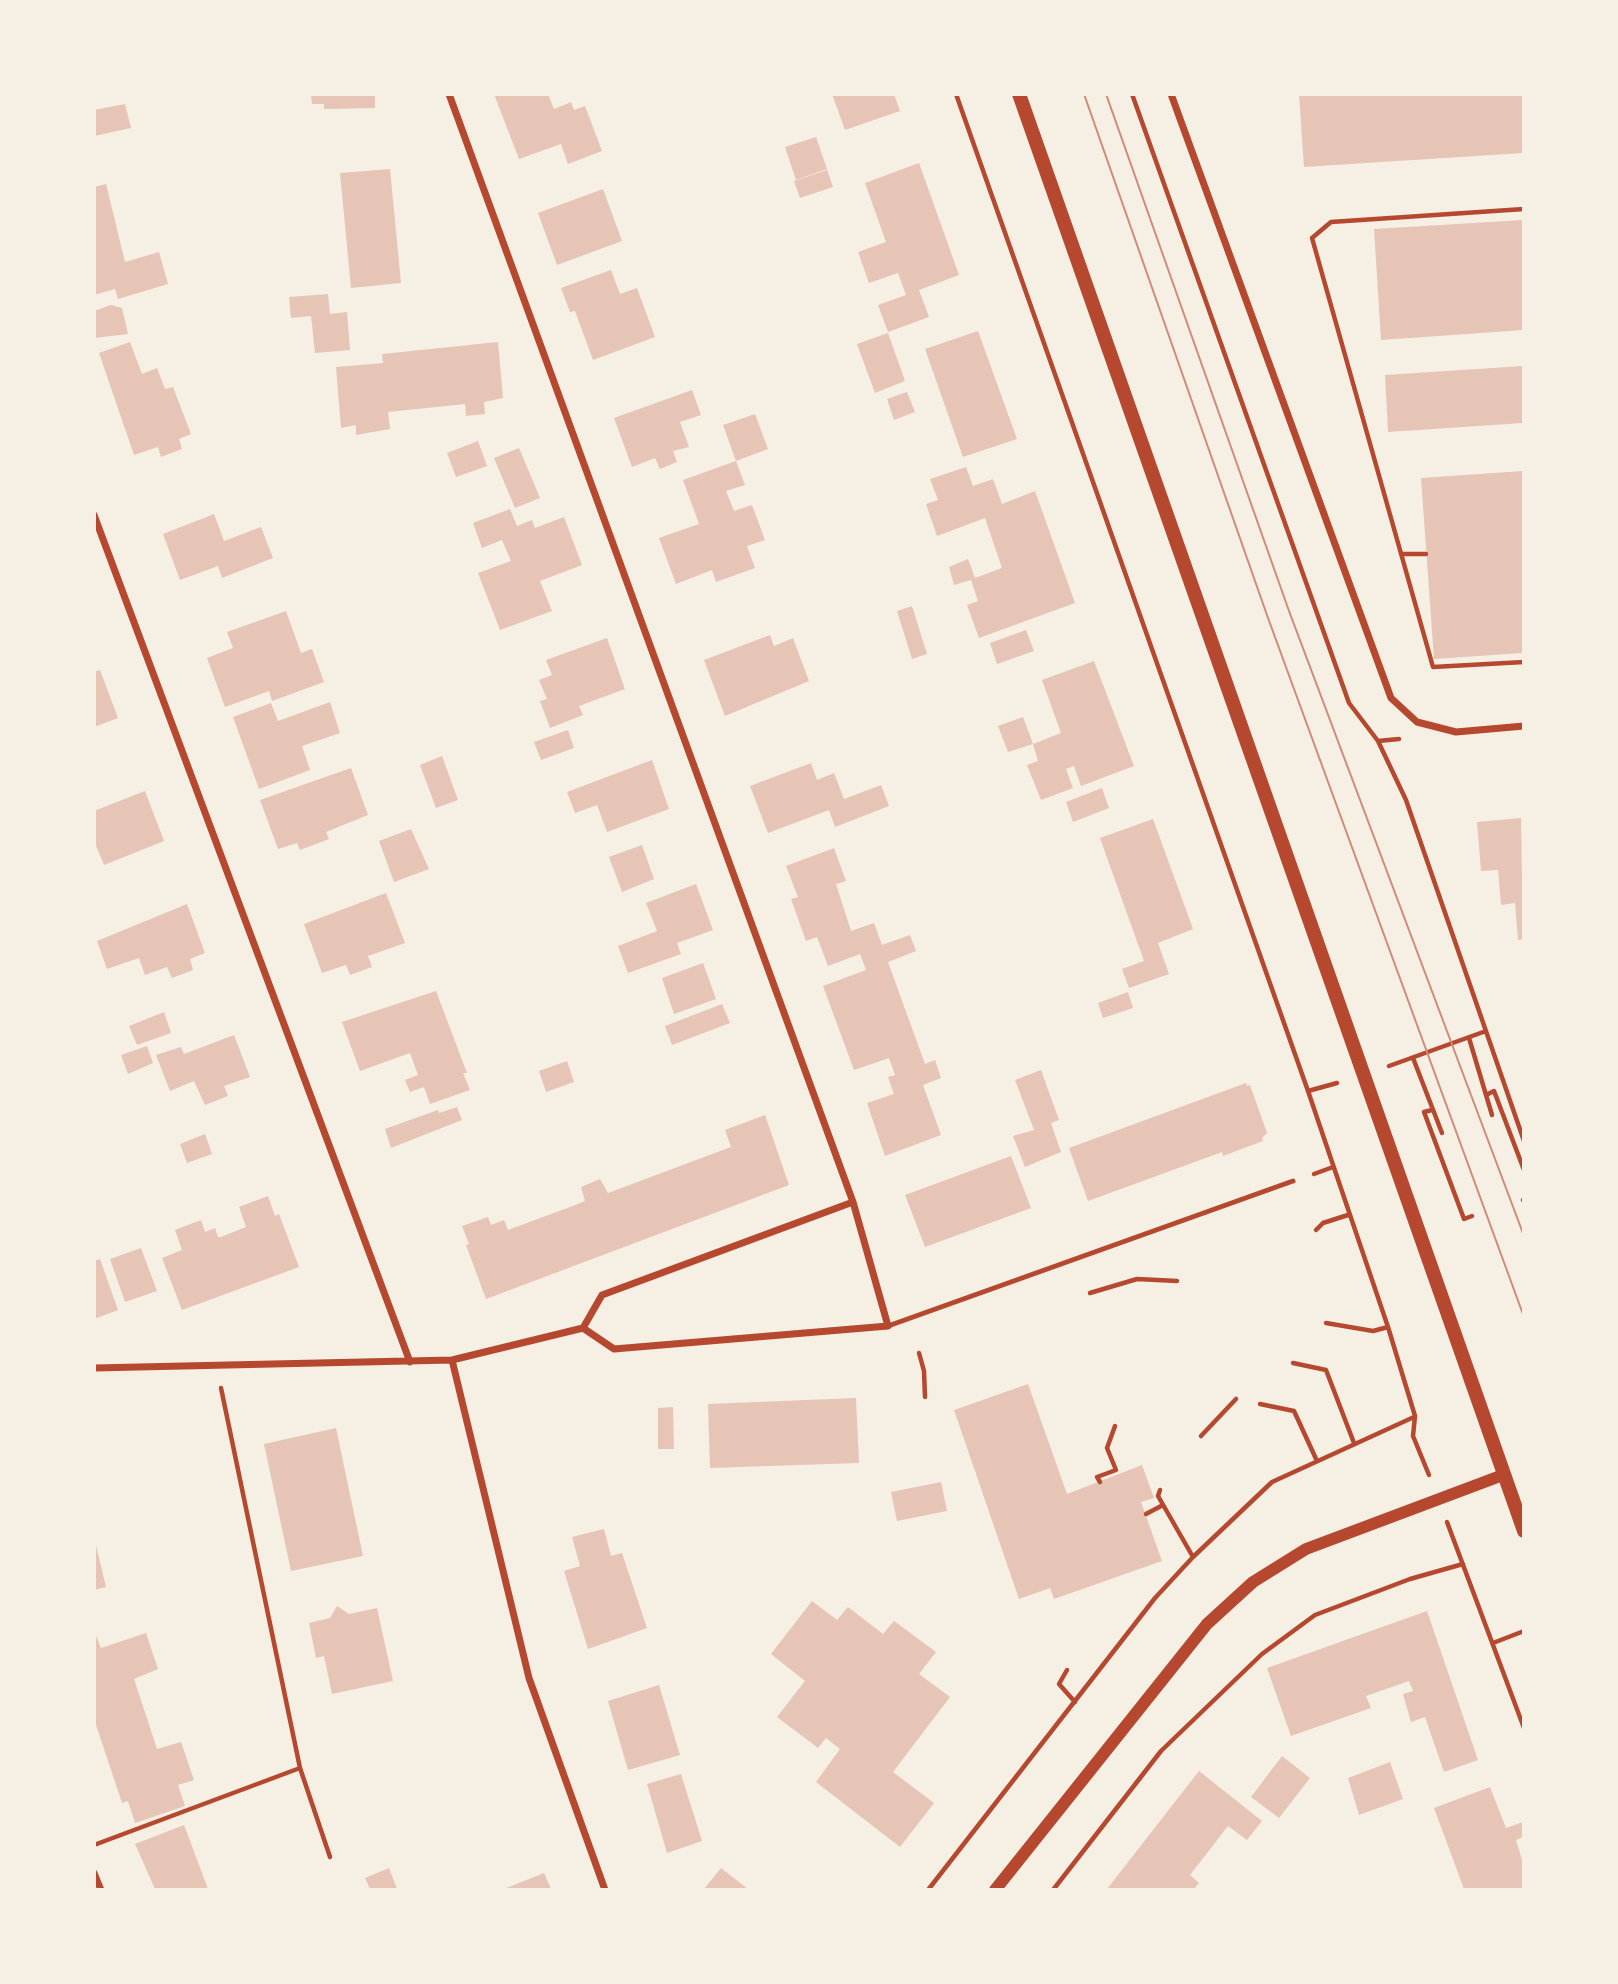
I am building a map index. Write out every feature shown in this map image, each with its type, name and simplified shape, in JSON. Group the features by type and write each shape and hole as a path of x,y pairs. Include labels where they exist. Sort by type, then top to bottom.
{"main road":[{"path":"1019,94 1524,1531"}],"street":[{"path":"449,94 853,1202 888,1326 614,1349 583,1328"},
{"path":"1171,94 1391,698 1418,722 1456,732 1524,726"},
{"path":"94,514 410,1362"},
{"path":"94,1368 452,1360 583,1328 602,1295 853,1202"},
{"path":"452,1360 529,1678 606,1889"},
{"path":"995,1889 1207,1624 1253,1582 1306,1549 1503,1475"},
{"path":"94,1873 101,1889"}],"lane":[{"path":"888,1326 1293,1181"}],"path":[{"path":"928,1889 1155,1598 1193,1557 1272,1482 1415,1416 1388,1327 1308,1091 956,94"},
{"path":"1132,94 1349,703 1378,741 1406,800 1524,1141"},
{"path":"1524,209 1331,222 1312,238 1433,667 1524,662"},
{"path":"1401,554 1426,554"},
{"path":"1378,741 1404,738"},
{"path":"1308,1091 1364,1075 1486,1031"},
{"path":"1469,1038 1492,1115"},
{"path":"1413,1058 1442,1133"},
{"path":"1486,1095 1494,1091 1524,1170"},
{"path":"1432,1110 1424,1112 1464,1219 1472,1216"},
{"path":"1316,1230 1323,1223 1348,1214"},
{"path":"1090,1293 1137,1279 1177,1281"},
{"path":"1326,1323 1373,1331 1388,1327"},
{"path":"919,1353 925,1371 925,1397"},
{"path":"1293,1363 1326,1370 1354,1443"},
{"path":"216,1366 300,1768 330,1857"},
{"path":"1201,1436 1236,1399"},
{"path":"1260,1404 1294,1411 1317,1461"},
{"path":"1100,1482 1097,1477 1116,1470 1107,1448 1115,1426"},
{"path":"1160,1490 1158,1496 1193,1557"},
{"path":"1146,1514 1163,1505"},
{"path":"1053,1889 1161,1751 1262,1654 1315,1615 1410,1579 1463,1564 1524,1728"},
{"path":"1493,1643 1524,1631"},
{"path":"1067,1670 1059,1684 1075,1702"},
{"path":"94,1845 300,1768"}],"building":[{"path":"311,94 375,94 375,108 324,109 324,104 312,104"},
{"path":"494,94 548,94 554,109 571,102 574,110 585,106 602,151 568,164 561,144 519,159"},
{"path":"832,94 894,94 900,111 845,130"},
{"path":"1299,94 1523,94 1523,153 1304,167"},
{"path":"125,104 131,128 94,136 94,110"},
{"path":"816,137 827,169 796,180 785,147"},
{"path":"919,163 959,275 919,290 929,317 888,332 878,305 906,295 898,273 869,283 858,252 886,242 865,183"},
{"path":"390,169 401,283 351,288 340,173"},
{"path":"827,170 833,187 800,198 794,181"},
{"path":"106,184 125,262 159,252 168,284 118,299 115,289 94,295 94,187"},
{"path":"603,189 622,241 557,265 538,213"},
{"path":"1523,220 1523,330 1381,340 1374,229"},
{"path":"611,270 620,294 637,288 655,337 593,360 575,311 570,312 561,288"},
{"path":"328,294 330,314 347,312 350,350 315,353 311,316 291,318 289,297"},
{"path":"111,305 122,308 128,334 94,338 94,311"},
{"path":"978,331 1017,439 963,457 925,349"},
{"path":"888,333 905,381 875,393 857,344"},
{"path":"130,342 142,374 157,368 165,389 173,387 191,434 179,439 182,449 161,457 158,447 134,455 99,353"},
{"path":"498,342 503,398 484,402 485,414 466,416 465,404 388,412 390,429 356,435 356,425 341,428 336,367 383,363 382,354"},
{"path":"1523,366 1523,423 1388,432 1385,375"},
{"path":"692,390 701,415 680,422 689,447 673,451 677,462 660,469 655,458 632,467 614,418"},
{"path":"907,392 915,412 894,420 887,399"},
{"path":"755,414 768,449 736,461 723,425"},
{"path":"478,441 487,466 456,477 447,453"},
{"path":"519,448 540,498 515,508 494,458"},
{"path":"736,461 745,485 726,491 734,511 752,505 765,540 747,546 755,568 716,582 712,570 676,584 659,538 699,524 683,480"},
{"path":"966,467 973,486 993,479 1002,504 1035,491 1075,603 979,638 967,605 978,601 971,580 954,585 949,567 968,559 975,578 1002,568 985,518 937,536 926,504 938,500 930,479"},
{"path":"1523,471 1523,653 1434,659 1421,478"},
{"path":"510,509 517,526 532,520 535,528 564,517 582,565 540,581 552,611 500,630 478,573 511,561 502,540 482,548 473,523"},
{"path":"214,514 224,541 261,527 273,558 222,578 218,566 180,580 163,534"},
{"path":"912,606 927,654 912,659 897,611"},
{"path":"286,611 301,653 312,649 324,682 272,701 269,691 225,707 207,658 233,648 227,632"},
{"path":"1026,630 1034,651 997,664 990,643"},
{"path":"770,635 774,646 793,638 809,681 725,716 704,660"},
{"path":"607,638 625,689 579,706 583,715 550,728 540,701 547,699 539,680 552,675 546,660"},
{"path":"1094,661 1134,766 1081,786 1074,766 1066,769 1073,788 1041,800 1027,765 1038,761 1033,744 1061,733 1042,680"},
{"path":"100,670 118,718 94,727 94,672"},
{"path":"330,702 340,733 302,746 310,770 259,789 233,717 271,703 278,721"},
{"path":"1023,717 1033,744 1008,752 998,726"},
{"path":"568,730 574,748 541,760 534,742"},
{"path":"442,756 458,800 436,808 420,765"},
{"path":"652,760 669,809 607,832 597,805 575,813 567,792"},
{"path":"811,763 817,780 834,773 844,799 881,785 889,806 835,827 829,810 768,833 750,786"},
{"path":"351,768 368,815 326,832 329,839 300,850 297,843 278,849 260,800"},
{"path":"1102,788 1109,808 1073,822 1066,802"},
{"path":"145,791 164,841 104,865 94,841 94,811"},
{"path":"1521,818 1523,939 1518,940 1515,903 1501,905 1498,870 1481,871 1477,822"},
{"path":"1153,819 1193,929 1158,943 1169,974 1129,988 1122,969 1144,961 1100,838"},
{"path":"411,829 429,869 394,882 379,841"},
{"path":"642,845 654,879 622,892 609,857"},
{"path":"834,848 846,881 836,884 851,931 874,923 882,945 910,935 916,951 888,962 925,1064 935,1060 941,1078 923,1085 941,1135 885,1156 867,1103 894,1094 888,1077 895,1075 889,1058 854,1070 823,986 866,970 860,954 828,966 817,937 806,941 791,899 798,897 786,866"},
{"path":"696,884 713,930 677,943 681,954 628,973 618,946 657,931 646,903"},
{"path":"386,893 405,943 368,956 372,967 350,975 346,965 322,973 304,924"},
{"path":"187,904 205,953 190,959 193,970 172,978 167,967 145,975 139,958 107,969 97,941"},
{"path":"703,963 716,999 674,1014 662,978"},
{"path":"436,991 467,1073 463,1073 470,1090 430,1104 424,1087 410,1092 405,1080 418,1075 410,1053 360,1071 342,1022"},
{"path":"1128,992 1133,1008 1103,1018 1098,1003"},
{"path":"722,1004 730,1023 672,1045 665,1026"},
{"path":"164,1012 171,1033 137,1045 129,1026"},
{"path":"234,1035 250,1077 224,1086 228,1096 205,1105 194,1081 170,1091 156,1055 181,1047 184,1054"},
{"path":"147,1046 153,1063 128,1074 121,1055"},
{"path":"567,1061 574,1082 546,1092 539,1071"},
{"path":"1041,1070 1059,1120 1051,1123 1061,1152 1025,1167 1013,1136 1034,1130 1015,1080"},
{"path":"1246,1083 1247,1086 1250,1085 1267,1133 1262,1138 1263,1141 1223,1156 1222,1152 1088,1201 1069,1148"},
{"path":"457,1107 462,1120 391,1148 385,1129 438,1110 439,1113"},
{"path":"765,1115 789,1185 486,1299 466,1245 469,1244 462,1226 488,1217 491,1225 504,1220 508,1230 585,1201 581,1187 600,1179 608,1193 731,1147 725,1130"},
{"path":"205,1134 212,1154 187,1163 180,1144"},
{"path":"1011,1156 1031,1208 925,1247 905,1195"},
{"path":"268,1196 275,1216 279,1214 299,1267 182,1310 162,1258 182,1250 175,1230 201,1220 205,1232 215,1228 218,1237 221,1237 246,1227 239,1207"},
{"path":"141,1248 157,1291 125,1302 110,1259"},
{"path":"100,1259 118,1310 94,1319 94,1261"},
{"path":"1028,1384 1067,1494 1142,1465 1154,1498 1141,1502 1162,1561 1054,1599 1050,1588 1019,1599 954,1410"},
{"path":"856,1398 859,1463 710,1468 708,1404"},
{"path":"673,1407 674,1449 658,1449 658,1408"},
{"path":"336,1428 363,1556 291,1571 264,1444"},
{"path":"941,1482 947,1511 897,1521 891,1492"},
{"path":"604,1529 611,1556 622,1553 647,1628 588,1649 564,1571 580,1566 572,1537"},
{"path":"94,1537 106,1587 94,1590"},
{"path":"812,1601 837,1620 848,1607 883,1634 894,1621 936,1652 919,1674 950,1697 893,1772 934,1803 900,1847 816,1782 840,1749 826,1738 818,1748 777,1717 805,1681 771,1654"},
{"path":"337,1606 349,1614 377,1608 393,1681 332,1694 324,1656 316,1658 309,1623 330,1618"},
{"path":"1427,1611 1478,1760 1444,1772 1425,1717 1411,1722 1403,1694 1413,1691 1409,1681 1366,1696 1371,1708 1291,1736 1267,1668"},
{"path":"94,1631 101,1648 146,1633 158,1669 134,1679 157,1749 181,1742 194,1780 178,1785 185,1806 135,1823 128,1801 122,1803 94,1719"},
{"path":"659,1685 680,1755 628,1770 608,1701"},
{"path":"1282,1756 1310,1778 1279,1818 1251,1797"},
{"path":"1390,1762 1403,1799 1359,1815 1348,1778"},
{"path":"1199,1771 1262,1821 1247,1840 1228,1826 1190,1875 1199,1883 1194,1889 1107,1889"},
{"path":"681,1774 702,1841 667,1853 647,1784"},
{"path":"1490,1787 1506,1828 1523,1822 1523,1837 1516,1840 1523,1863 1523,1889 1464,1889 1434,1808"},
{"path":"184,1825 208,1889 155,1889 135,1844"},
{"path":"389,1868 397,1889 370,1889 365,1878"},
{"path":"721,1868 748,1889 704,1889"},
{"path":"544,1873 551,1889 504,1889"}],"tram line":[{"path":"1084,94 1268,618 1524,1317"},
{"path":"1106,94 1289,611 1524,1236"}]}
